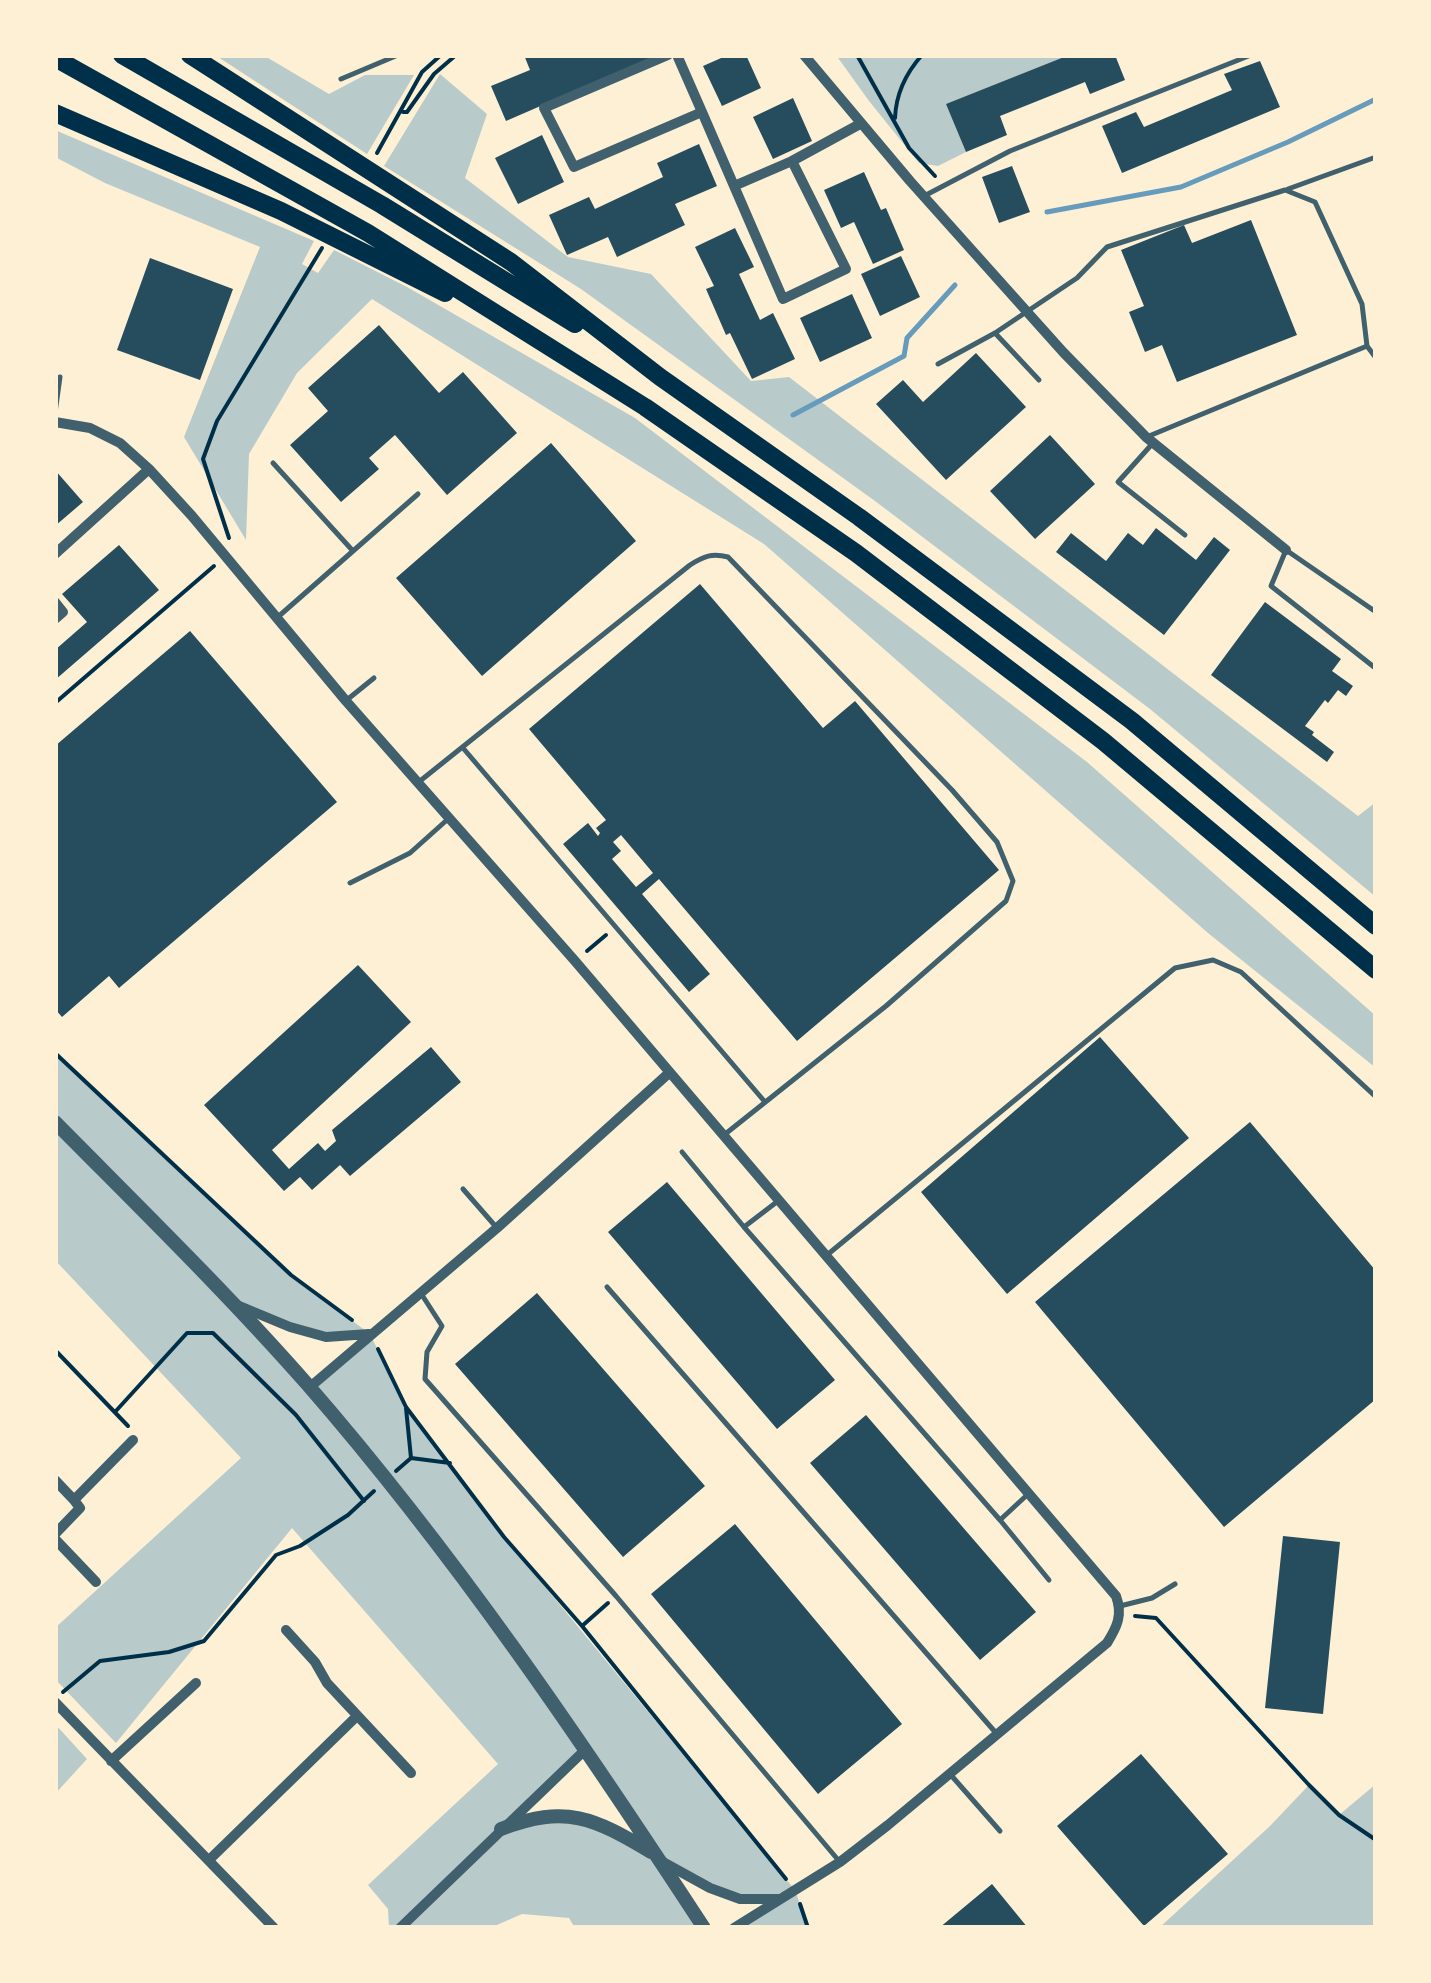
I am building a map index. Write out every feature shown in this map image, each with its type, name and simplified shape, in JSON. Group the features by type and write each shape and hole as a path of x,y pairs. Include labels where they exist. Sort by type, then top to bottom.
{"highway":[{"path":"122,55 368,196 660,377"},
{"path":"190,55 511,262 660,377 859,518 1132,721 1376,926"},
{"path":"55,58 368,233 645,407 856,553 1103,742 1376,970"},
{"path":"55,113 281,210 539,340"}],"street":[{"path":"668,55 544,108 574,167 702,112"},
{"path":"678,55 783,299 846,269 792,160"},
{"path":"804,55 1025,310 1149,440 1286,550"},
{"path":"734,186 860,124"},
{"path":"55,422 90,428 120,443 150,469 1116,1596 1120,1610 1118,1626 1107,1642 840,1862 734,1928"},
{"path":"55,554 150,469"},
{"path":"55,602 63,612 55,619"},
{"path":"310,1387 497,1228 669,1073"},
{"path":"55,1122 236,1305 310,1387 461,1574 586,1749 704,1928"},
{"path":"236,1305 326,1338 370,1334"},
{"path":"74,1500 134,1440"},
{"path":"55,1480 80,1508 55,1537 96,1582"},
{"path":"286,1630 410,1773"},
{"path":"111,1761 196,1683"},
{"path":"55,1700 274,1928"},
{"path":"209,1860 357,1716"},
{"path":"400,1928 586,1749"},
{"path":"500,1829 534,1816 569,1815 609,1827 710,1888 740,1899 781,1899"}],"lane":[{"path":"342,78 398,55"},
{"path":"923,196 1010,150 1251,55"},
{"path":"938,364 995,333 1077,278 1107,247 1376,157"},
{"path":"1285,190 1315,202 1362,304 1367,346 1376,358"},
{"path":"995,333 1039,380"},
{"path":"1186,535 1118,482 1149,440 1367,346"},
{"path":"55,413 60,377"},
{"path":"274,463 354,551"},
{"path":"276,618 418,494"},
{"path":"1374,667 1270,586 1286,550 1376,612"},
{"path":"418,783 690,565 715,554 728,557 997,842 1013,881 1006,901 886,1006 723,1136"},
{"path":"346,701 374,678"},
{"path":"463,748 766,1102"},
{"path":"350,883 410,853 448,819"},
{"path":"827,1255 1175,968 1213,960 1241,972 1376,1097"},
{"path":"682,1152 1049,1580"},
{"path":"463,1189 497,1228"},
{"path":"744,1227 778,1201"},
{"path":"607,1287 996,1733"},
{"path":"420,1293 442,1326 426,1352 425,1380 616,1596 840,1862"},
{"path":"1000,1520 1027,1495"},
{"path":"1120,1610 1175,1584"},
{"path":"950,1774 1000,1830"}],"path":[{"path":"400,112 407,112 434,74 456,55"},
{"path":"857,55 909,148 944,186"},
{"path":"895,123 900,90 922,55"},
{"path":"55,703 212,568 231,544 204,459 217,421 312,265"},
{"path":"575,961 614,928"},
{"path":"55,1053 291,1274 370,1334 406,1407 504,1537 582,1626 796,1890 808,1928"},
{"path":"115,1412 187,1333 213,1333 296,1415 364,1501"},
{"path":"55,1350 128,1425 134,1440"},
{"path":"406,1407 411,1458"},
{"path":"411,1458 450,1464"},
{"path":"385,1481 411,1458"},
{"path":"55,1700 100,1661 169,1652 204,1641 276,1555 300,1546 376,1490"},
{"path":"582,1626 616,1596"},
{"path":"1120,1610 1156,1618 1309,1785 1339,1815 1376,1840"}],"shaded area":[{"path":"215,55 263,55 329,94 365,75 414,75 367,154"},
{"path":"836,55 1069,55 947,104 966,152 938,166 919,163"},
{"path":"440,74 487,114 465,178 568,257 651,274 751,381 789,377 1358,816 1376,802 1376,897 1150,709 875,501 581,289 384,166"},
{"path":"55,130 314,241 302,264 318,273 334,250 407,287 635,418 1087,762 1376,1016 1376,1068 1208,933 764,544 372,299 297,373 249,454 246,540 184,437 260,247 105,183 55,157"},
{"path":"55,1053 291,1275 370,1334 406,1407 504,1537 795,1890 808,1928 734,1928 779,1900 740,1899 662,1862 704,1928 575,1928 569,1918 522,1914 490,1928 389,1928 388,1909 368,1885 498,1764 292,1528 116,1743 55,1679 55,1628 241,1458 55,1260","holes":["239,1306 326,1337 368,1335 309,1387","586,1750 653,1853 569,1815 503,1827"]},
{"path":"55,1724 87,1759 55,1794"},
{"path":"1376,1784 1376,1928 1159,1928 1309,1785 1339,1815"}],"building":[{"path":"524,55 658,55 506,121 491,86 530,70"},
{"path":"728,55 746,55 761,88 722,106 703,66"},
{"path":"1069,55 1115,55 1125,80 1090,94 1085,82 1000,116 1007,135 966,152 946,104"},
{"path":"1260,61 1280,107 1122,173 1102,126 1136,112 1144,127 1232,90 1224,74"},
{"path":"793,98 812,141 773,159 753,117"},
{"path":"542,135 564,182 518,204 495,158"},
{"path":"699,144 717,186 675,204 685,225 617,257 608,237 567,255 549,215 589,197 595,209 663,177 657,163"},
{"path":"1012,166 1030,212 999,223 982,177"},
{"path":"864,172 881,210 886,208 904,250 873,264 854,222 841,228 824,190"},
{"path":"1251,220 1297,335 1177,382 1162,345 1145,352 1129,312 1144,306 1121,250 1184,225 1192,243"},
{"path":"735,228 754,267 739,274 760,320 773,313 795,359 752,379 730,333 726,335 706,289 714,286 695,247"},
{"path":"901,256 920,297 880,316 861,274"},
{"path":"150,258 233,289 200,380 117,350"},
{"path":"852,294 872,338 820,362 800,318"},
{"path":"379,325 439,393 463,372 517,433 447,495 395,435 369,458 379,469 341,502 290,445 328,411 308,388"},
{"path":"976,353 1026,407 946,480 876,404 903,380 923,402"},
{"path":"1050,435 1095,484 1035,539 990,491"},
{"path":"551,443 636,541 482,676 396,578"},
{"path":"55,470 83,502 55,526"},
{"path":"1156,528 1196,560 1214,537 1230,550 1164,635 1056,552 1071,533 1106,561 1128,533 1143,545"},
{"path":"119,545 159,590 55,680 55,650 87,622 62,594"},
{"path":"700,584 823,728 855,701 999,870 797,1041 659,879 642,894 710,974 689,992 563,844 588,823 598,836 596,828 606,820 529,729","holes":["621,835 653,873 636,887 612,859 621,851 613,842"]},
{"path":"1265,602 1341,659 1332,671 1353,686 1346,696 1338,690 1328,703 1325,700 1305,726 1334,752 1327,762 1211,675"},
{"path":"190,631 337,802 119,988 109,976 62,1017 55,1009 55,746"},
{"path":"358,965 411,1022 272,1150 289,1169 318,1143 325,1151 336,1141 332,1130 431,1047 461,1082 350,1176 340,1165 312,1190 300,1177 284,1191 204,1105"},
{"path":"1100,1037 1189,1138 1007,1294 921,1192"},
{"path":"1250,1122 1376,1271 1376,1399 1224,1527 1035,1302"},
{"path":"667,1182 835,1380 777,1429 608,1232"},
{"path":"537,1293 705,1486 623,1557 455,1364"},
{"path":"866,1415 1036,1612 980,1660 810,1463"},
{"path":"735,1524 902,1724 818,1794 651,1594"},
{"path":"1283,1536 1340,1542 1323,1714 1265,1708"},
{"path":"1141,1754 1228,1854 1144,1926 1057,1826"},
{"path":"992,1884 1028,1928 939,1928"}],"waterway":[{"path":"1047,212 1181,187 1376,99"},
{"path":"793,415 904,356 907,338 955,285"}]}
